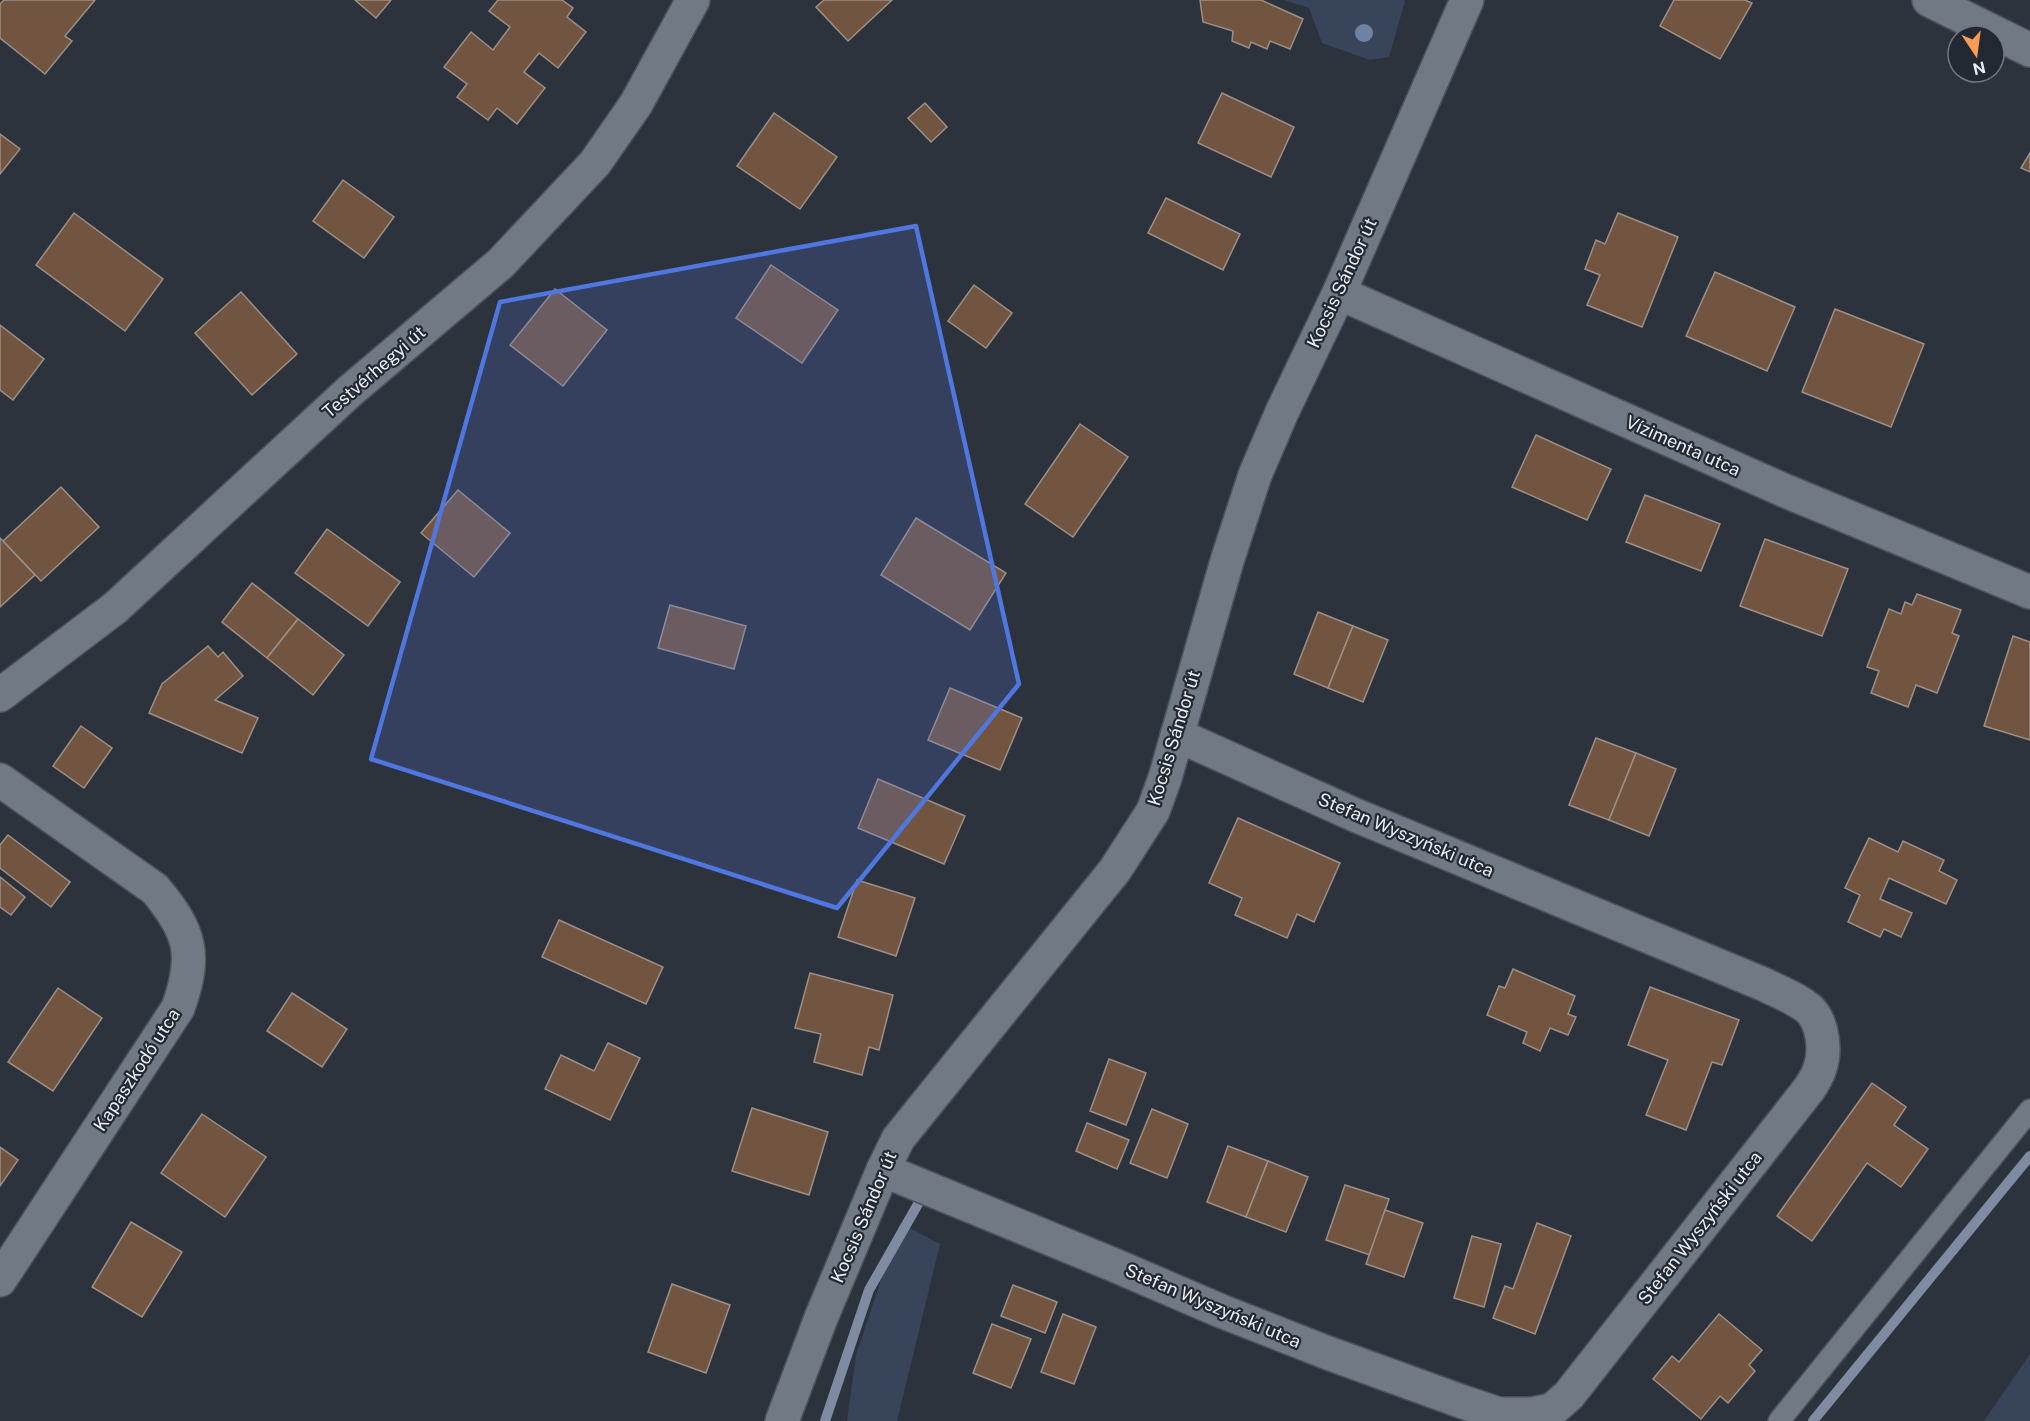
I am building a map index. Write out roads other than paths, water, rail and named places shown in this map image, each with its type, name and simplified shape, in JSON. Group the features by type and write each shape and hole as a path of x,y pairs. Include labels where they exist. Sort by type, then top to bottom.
{"street":[{"name":"Testvérhegyi út","path":"0,695 115,608 350,391 501,264 595,163 636,104 693,0"},
{"name":"Kocsis Sándor út","path":"782,1421 821,1318 898,1139 1114,870 1153,811 1178,735 1227,561 1255,476 1281,412 1339,293 1467,0"},
{"path":"1929,0 2030,50"},
{"name":"Vízimenta utca","path":"1339,293 1788,492 2030,592"},
{"name":"Stefan Wyszyński utca","path":"883,1170 1221,1311 1328,1353 1499,1414 1532,1414 1552,1410 1569,1395 1809,1089 1820,1068 1823,1046 1820,1027 1812,1011 1798,1001 1763,984 1355,814 1178,735"},
{"name":"Kapaszkodó utca","path":"0,780 155,889 172,909 184,930 189,950 186,984 178,1008 0,1280"}],"lane":[{"path":"1779,1421 2030,1110"}],"waterway":[{"path":"1813,1421 2030,1156"},
{"path":"825,1421 869,1290 918,1204"}]}
